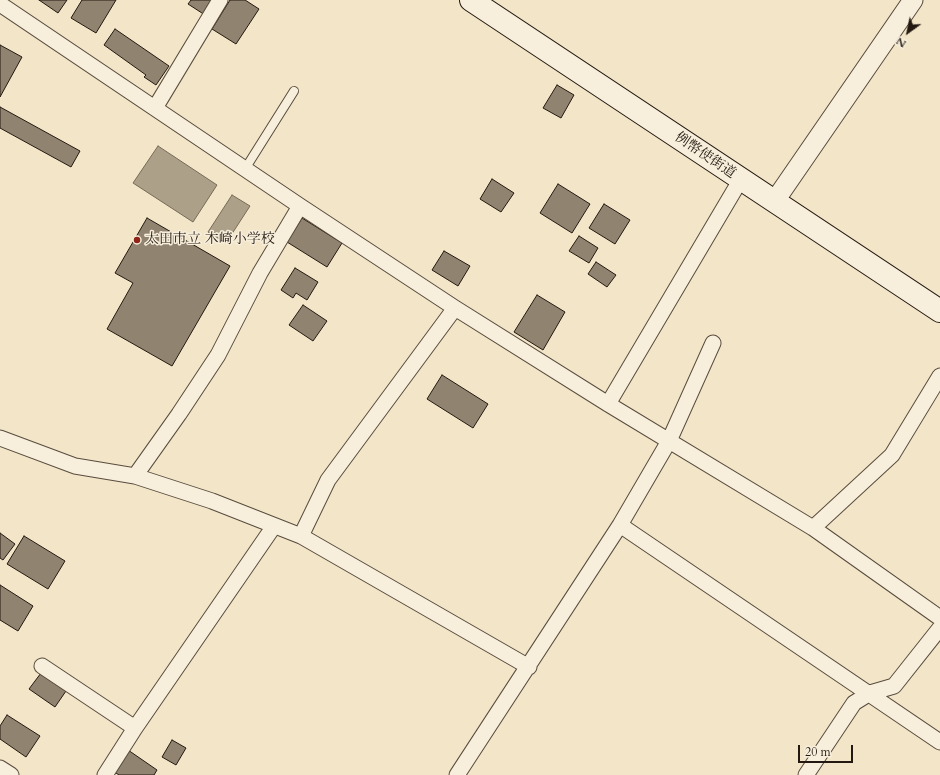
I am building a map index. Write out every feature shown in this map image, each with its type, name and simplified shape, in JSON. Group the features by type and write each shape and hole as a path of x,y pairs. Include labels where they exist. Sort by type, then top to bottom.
{"main road":[{"name":"例幣使街道","path":"471,0 940,311"}],"street":[{"path":"154,108 220,0"},
{"path":"774,202 913,0"},
{"path":"0,4 300,206 455,308 608,404 813,528 940,618"},
{"path":"608,404 741,180"},
{"path":"135,476 179,414 218,355 260,273 300,206"},
{"path":"301,536 328,480 455,308"},
{"path":"457,775 529,667 620,525 669,441 713,343"},
{"path":"813,528 892,455 940,376"},
{"path":"0,438 75,466 135,476 212,501 301,536 529,667"},
{"path":"620,525 870,693 940,742"},
{"path":"105,775 135,728 274,526"},
{"path":"806,775 854,703 870,693 894,686 940,628"},
{"path":"42,666 135,728"},
{"path":"0,768 11,775"}],"lane":[{"path":"245,169 294,90"}],"shaded area":[{"path":"158,146 217,185 193,222 133,183"},
{"path":"232,195 250,206 226,243 208,232"}],"building":[{"path":"39,0 67,0 58,13"},
{"path":"82,0 116,0 96,33 71,18"},
{"path":"191,0 216,0 205,15 188,4"},
{"path":"230,0 245,0 259,9 236,44 212,29"},
{"path":"115,29 169,66 156,85 144,77 146,75 104,45"},
{"path":"0,45 22,57 0,97"},
{"path":"557,85 574,95 561,118 543,108"},
{"path":"0,107 80,151 71,167 0,128"},
{"path":"492,179 514,193 501,212 480,199"},
{"path":"558,184 590,204 572,233 540,213"},
{"path":"604,204 630,220 615,244 589,228"},
{"path":"147,218 230,266 172,366 107,329 133,283 115,273"},
{"path":"302,218 342,243 327,267 287,242"},
{"path":"579,236 598,248 589,263 569,251"},
{"path":"444,251 470,266 458,286 432,270"},
{"path":"596,262 616,275 607,287 588,274"},
{"path":"295,268 318,282 307,300 296,293 293,298 281,290"},
{"path":"537,295 565,312 543,350 514,332"},
{"path":"303,305 327,321 313,341 289,325"},
{"path":"442,375 488,404 473,428 427,399"},
{"path":"0,533 15,544 3,560 0,558"},
{"path":"24,536 65,561 48,589 7,564"},
{"path":"0,585 33,606 18,631 0,620"},
{"path":"41,673 66,691 55,707 29,689"},
{"path":"7,715 40,736 26,757 0,739 0,726"},
{"path":"172,740 186,748 176,765 162,757"},
{"path":"128,750 157,770 154,775 119,775 113,771"}],"place":[{"name":"太田市立 木崎小学校","path":"137,240"}]}
